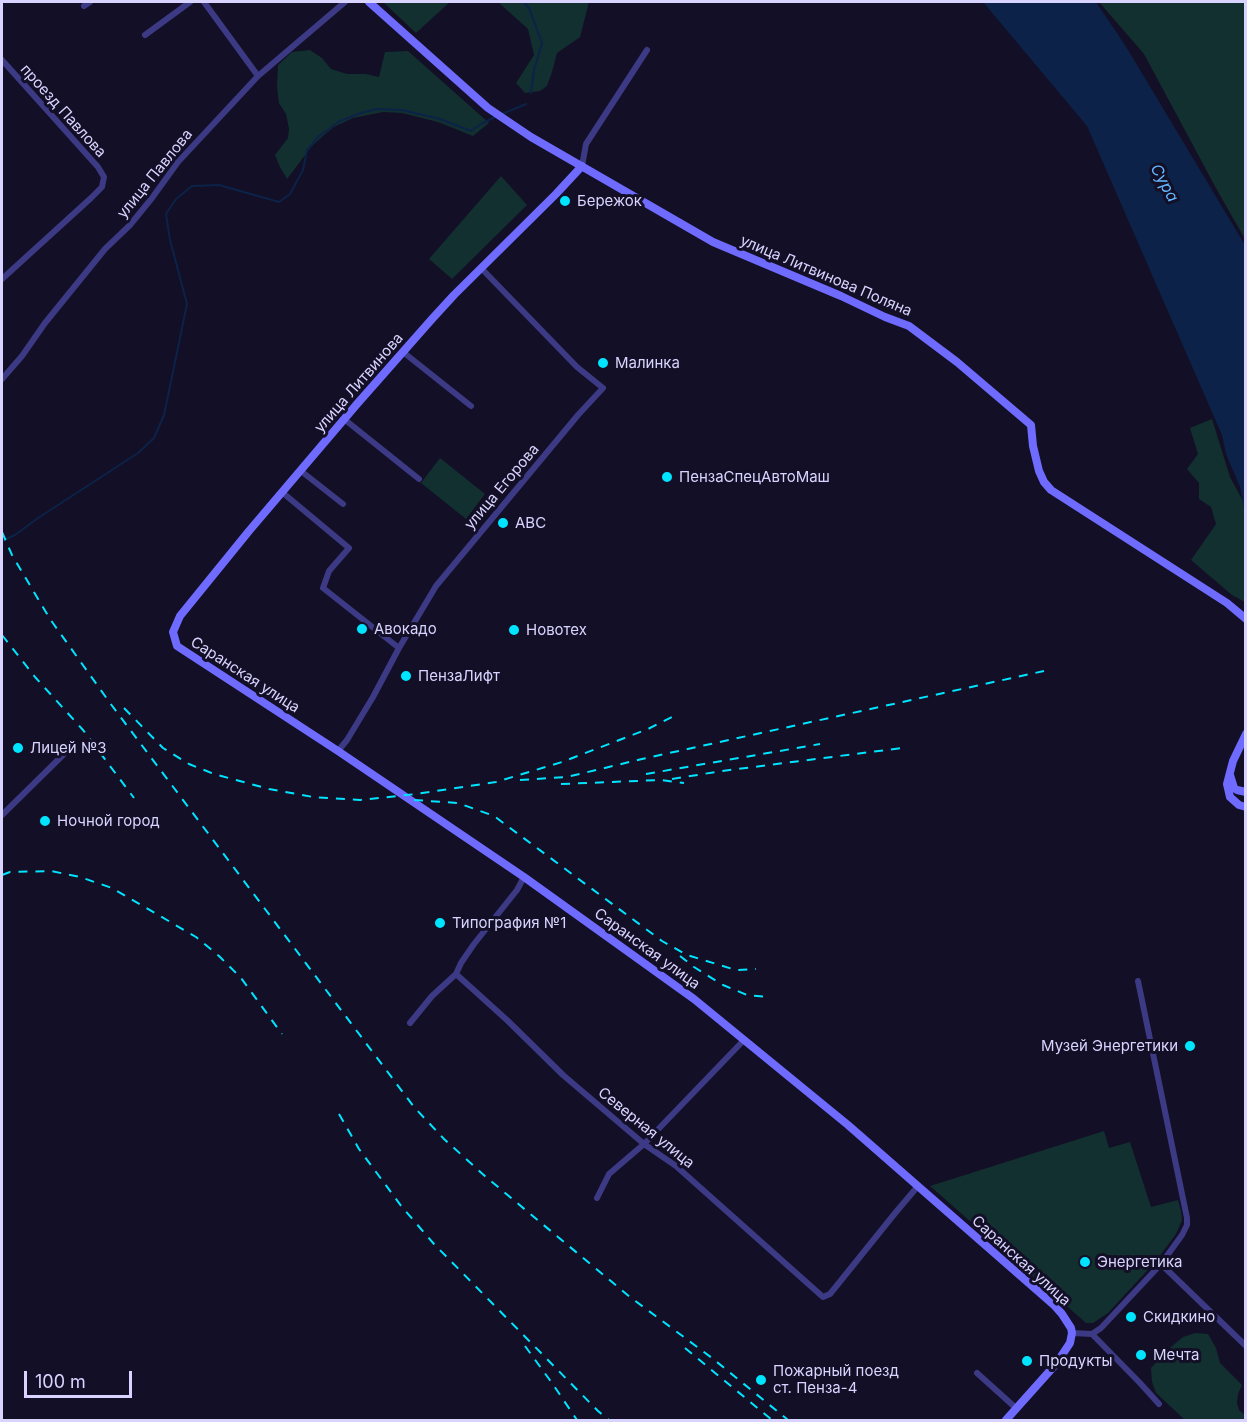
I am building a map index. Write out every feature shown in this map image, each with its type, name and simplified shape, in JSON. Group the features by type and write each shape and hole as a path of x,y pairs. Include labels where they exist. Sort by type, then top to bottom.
{"main road":[{"name":"улица Литвинова Поляна","path":"369,2 488,108 531,137 713,242 909,326 957,362 1031,425 1039,471 1051,490 1227,603 1245,619"},
{"name":"улица Литвинова","path":"173,632 180,615 344,419 454,295 582,166"},
{"name":"Саранская улица","path":"173,632 177,646 338,751 525,878 694,999 848,1125 1055,1306 1066,1320 1072,1333"},
{"path":"1245,734 1229,771 1227,784 1230,797 1245,807"},
{"path":"1229,771 1234,788 1245,792"},
{"path":"1006,1420 1056,1364 1070,1343 1072,1333"}],"street":[{"path":"84,6 90,2"},
{"path":"145,35 190,2"},
{"path":"204,2 258,76"},
{"name":"улица Павлова","path":"2,379 22,356 45,322 105,249 130,225 178,162 258,76 345,2"},
{"path":"582,166 586,144 647,50"},
{"name":"проезд Павлова","path":"2,60 98,167 104,177 102,187 2,279"},
{"name":"улица Егорова","path":"338,751 368,705 436,586 603,388 577,367 481,268"},
{"path":"403,352 471,406"},
{"path":"344,419 419,479"},
{"path":"301,471 343,504"},
{"path":"283,493 349,548 329,571 323,588 399,648"},
{"path":"2,816 67,751"},
{"path":"410,1023 432,996 456,974 474,944 525,878"},
{"name":"Северная улица","path":"456,974 508,1021 562,1075 644,1144 676,1166 823,1297 830,1294 918,1186"},
{"path":"1072,1333 1092,1334 1101,1328 1161,1264 1187,1225 1138,981"},
{"path":"597,1198 609,1174 644,1144 744,1040"},
{"path":"1161,1264 1245,1346"},
{"path":"1092,1334 1159,1404"},
{"path":"977,1373 1017,1409"}],"green space":[{"path":"383,2 450,2 416,33"},
{"path":"498,2 589,2 580,37 557,53 547,86 540,91 525,93 516,83 534,55 528,29"},
{"path":"1099,2 1245,2 1245,239 1144,54"},
{"path":"310,50 322,58 331,69 347,74 379,77 385,52 408,51 489,123 473,136 438,122 402,113 383,112 353,118 334,127 312,146 287,179 275,155 288,138 289,129 286,114 279,103 278,65 292,52"},
{"path":"501,176 527,205 452,279 429,259"},
{"path":"1212,419 1230,477 1243,501 1246,515 1245,602 1232,595 1191,560 1216,524 1211,507 1199,499 1199,483 1187,469 1198,454 1190,428"},
{"path":"440,458 485,494 466,519 421,483"},
{"path":"1104,1131 1109,1148 1130,1142 1151,1207 1178,1200 1182,1220 1176,1234 1156,1261 1108,1313 1093,1323 1086,1323 930,1186"},
{"path":"1195,1333 1208,1334 1216,1348 1220,1363 1242,1385 1237,1403 1239,1410 1245,1415 1245,1420 1185,1420 1156,1393 1151,1368 1183,1337"}],"water":[{"name":"Сура","path":"983,2 1096,2 1125,45 1245,245 1245,513 1240,487 1226,454 1222,435 1087,126"}],"waterway":[{"path":"524,2 529,8 542,43 534,70 531,93"},
{"path":"502,114 526,104"},
{"path":"2,541 15,535 138,453 154,438 164,415 187,304 170,240 166,214 176,199 192,186 219,185 279,202 290,194 303,170 307,150 319,136 340,121 361,113 377,109 402,110 440,119 471,131 497,116"}],"railway":[{"path":"2,532 12,555 50,619 110,703 414,1107 444,1139 486,1177 630,1297 712,1358 788,1420"},
{"path":"2,635 35,677 83,730 134,798"},
{"path":"520,780 567,777 1044,671"},
{"path":"124,708 163,748 189,764 214,774 269,789 313,797 360,800 496,782 562,762 648,729 678,714"},
{"path":"646,774 820,744"},
{"path":"672,779 902,748"},
{"path":"561,784 660,780 684,783"},
{"path":"414,800 458,803 494,816 662,941 687,955 736,970 756,969"},
{"path":"2,875 10,872 51,871 80,877 112,888 196,937 219,956 241,978 282,1034"},
{"path":"680,956 723,985 747,995 768,997"},
{"path":"339,1114 359,1149 402,1207 434,1244 609,1420"},
{"path":"525,1346 577,1420"},
{"path":"685,1348 772,1420"}],"place":[{"name":"Бережок","path":"565,201"},
{"name":"Малинка","path":"603,363"},
{"name":"ПензаСпецАвтоМаш","path":"667,477"},
{"name":"ABC","path":"503,523"},
{"name":"Авокадо","path":"362,629"},
{"name":"Новотех","path":"514,630"},
{"name":"ПензаЛифт","path":"406,676"},
{"name":"Лицей №3","path":"18,748"},
{"name":"Ночной город","path":"45,821"},
{"name":"Типография №1","path":"440,923"},
{"name":"Музей Энергетики","path":"1190,1046"},
{"name":"Энергетика","path":"1085,1262"},
{"name":"Скидкино","path":"1131,1317"},
{"name":"Мечта","path":"1141,1355"},
{"name":"Продукты","path":"1027,1361"},
{"name":"Пожарный поезд ст. Пенза-4","path":"761,1380"}]}
